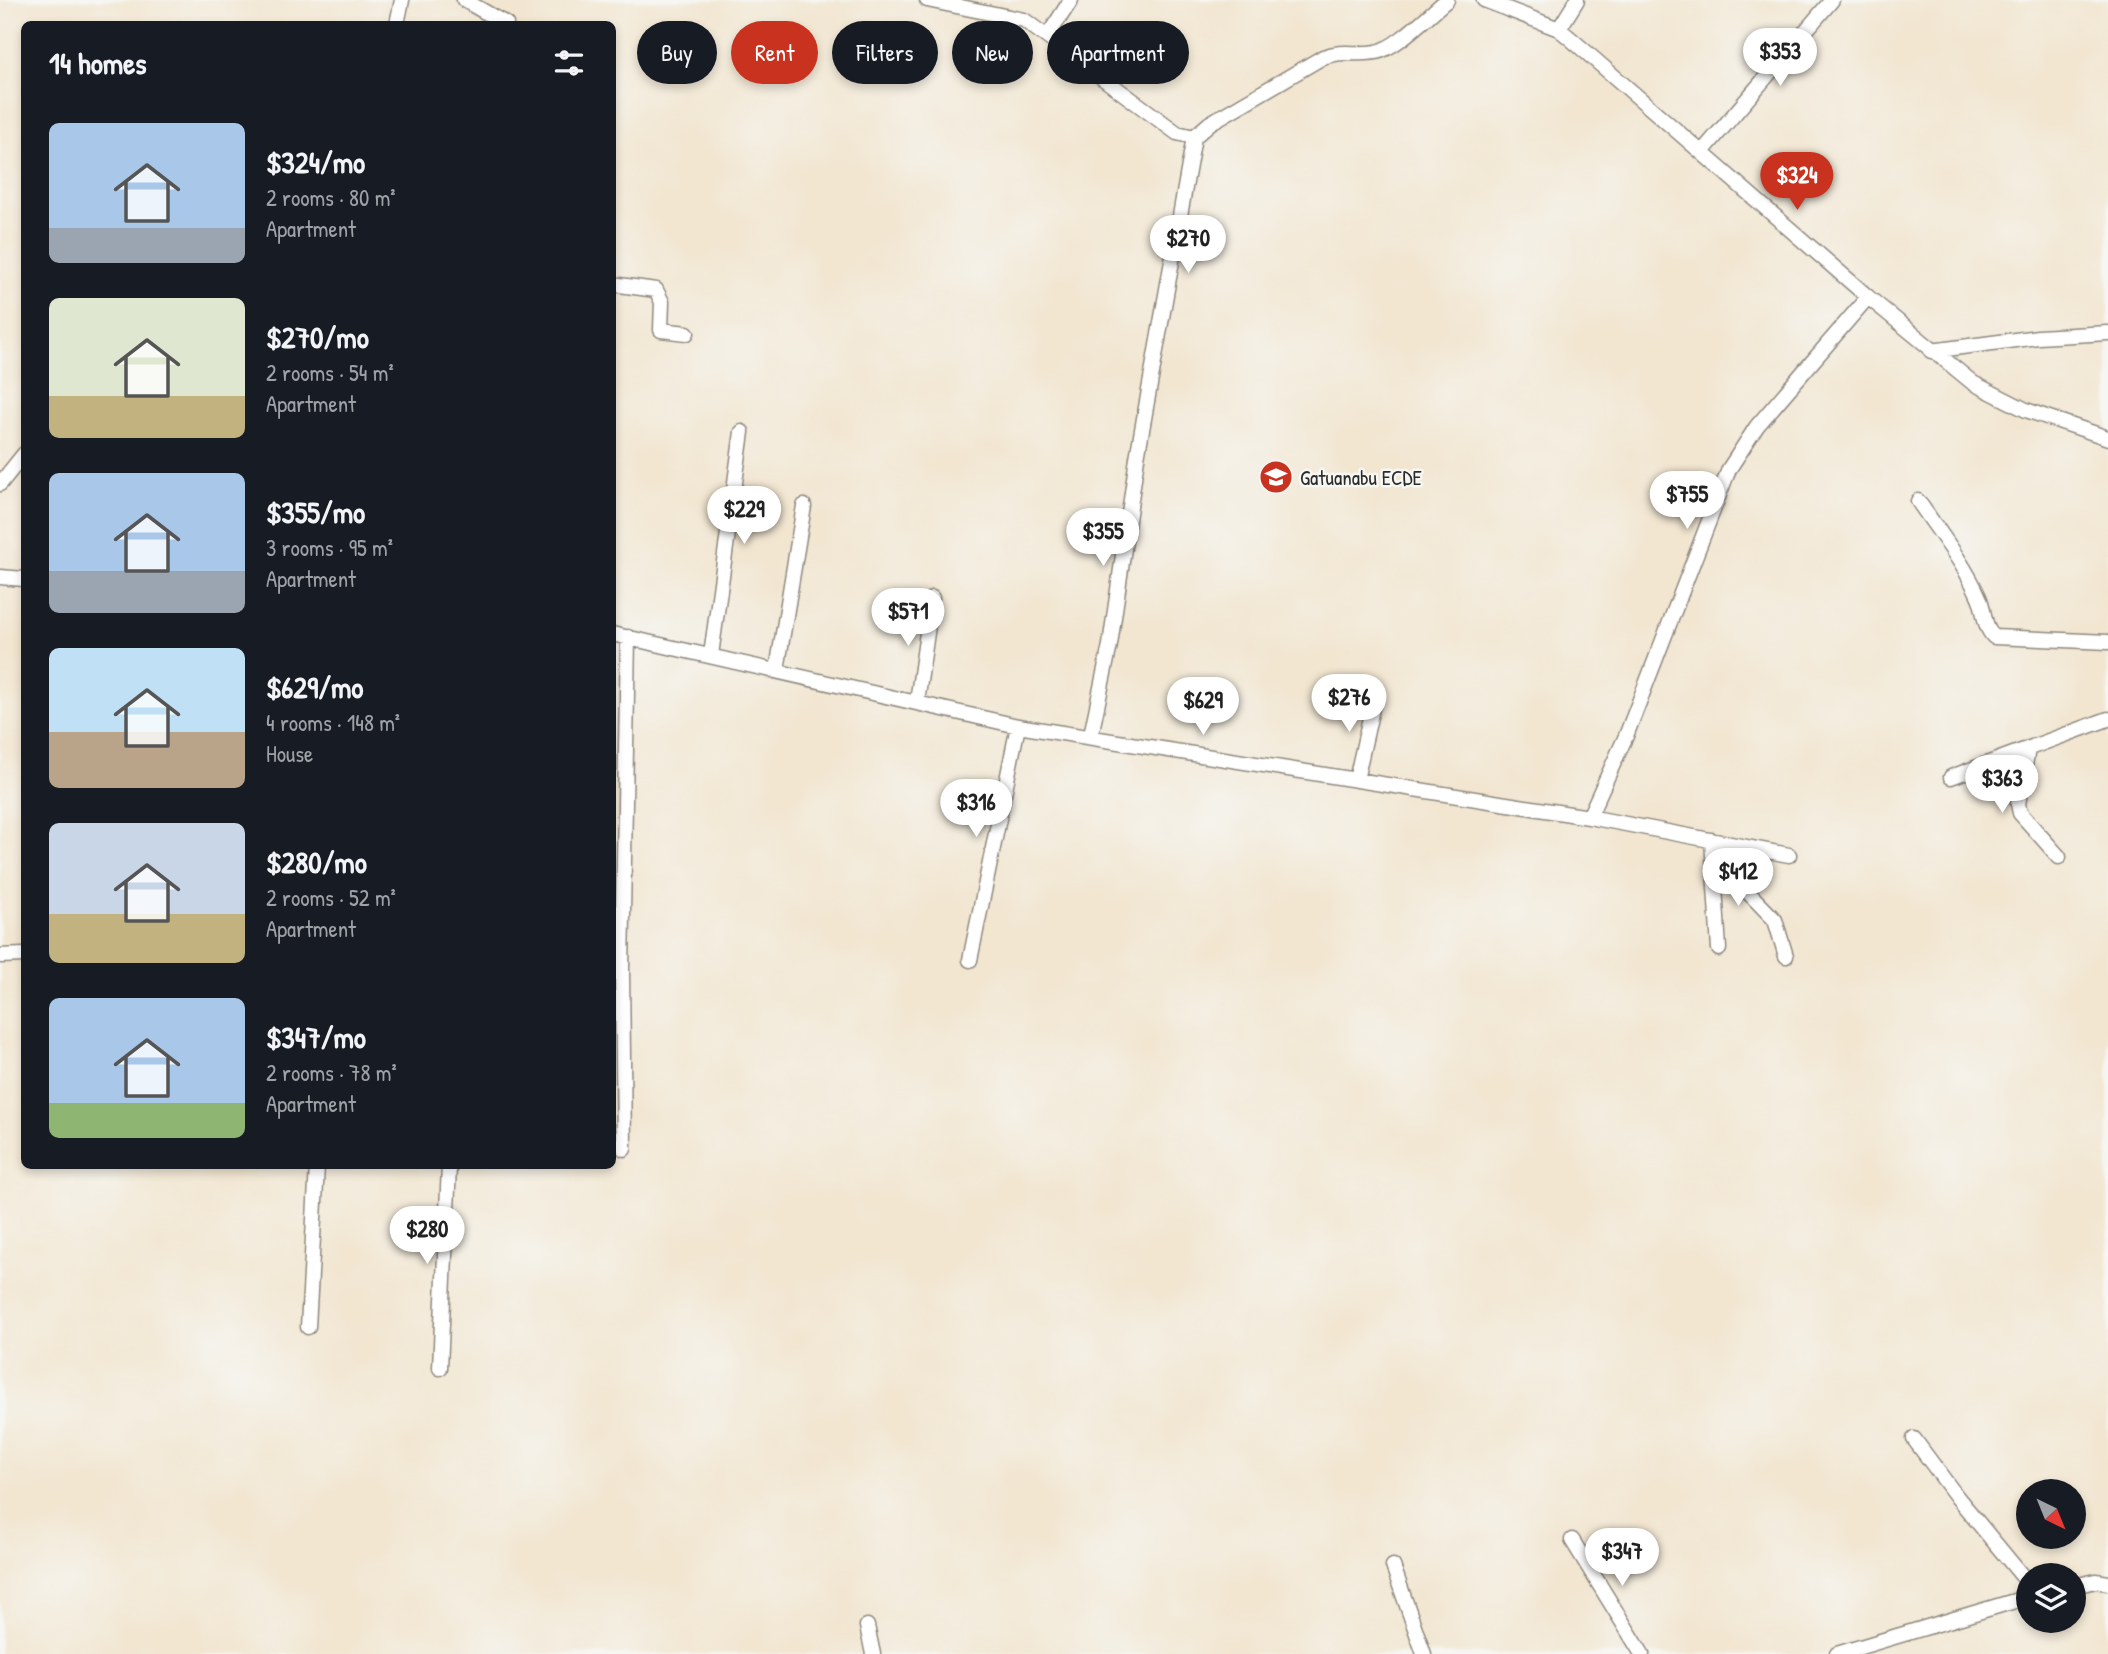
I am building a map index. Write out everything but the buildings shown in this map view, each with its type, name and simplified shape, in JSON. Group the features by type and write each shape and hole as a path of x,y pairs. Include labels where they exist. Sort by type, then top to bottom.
{"street":[{"path":"398,21 402,0"},
{"path":"464,0 501,21"},
{"path":"927,0 1015,16 1047,37"},
{"path":"1057,21 1071,0"},
{"path":"1091,736 1110,645 1137,458 1194,137 1210,123 1323,57 1339,51 1377,52 1389,46 1447,0"},
{"path":"1485,0 1559,29 1931,351 1973,383 2026,410 2108,438"},
{"path":"1559,29 1577,0"},
{"path":"1702,152 1832,0"},
{"path":"1111,84 1177,133 1194,137"},
{"path":"616,285 656,290 662,302 662,330 687,333"},
{"path":"1589,817 1626,736 1729,469 1757,426 1868,297"},
{"path":"1931,351 2038,337 2108,333"},
{"path":"711,655 742,432"},
{"path":"0,484 21,458"},
{"path":"1918,501 1969,576 1981,600 1988,631 1994,637 2108,642"},
{"path":"777,670 804,506"},
{"path":"0,577 21,579"},
{"path":"917,702 932,598"},
{"path":"616,635 1018,726 1589,817 1789,855"},
{"path":"624,1149 622,969 628,637"},
{"path":"1356,780 1376,695"},
{"path":"1951,777 2108,719"},
{"path":"970,960 1018,726"},
{"path":"2028,748 2018,804 2020,813 2059,857"},
{"path":"1712,840 1719,949"},
{"path":"1739,846 1744,888 1776,919 1786,956"},
{"path":"0,956 21,955"},
{"path":"308,1327 317,1169"},
{"path":"440,1367 449,1169"},
{"path":"1914,1439 2016,1569"},
{"path":"1572,1540 1642,1654"},
{"path":"1393,1566 1424,1654"},
{"path":"2086,1583 2096,1581 2108,1583"},
{"path":"1838,1654 2016,1601"},
{"path":"867,1626 873,1654"}],"place":[{"name":"Gatuanabu ECDE","path":"1276,477"}]}
